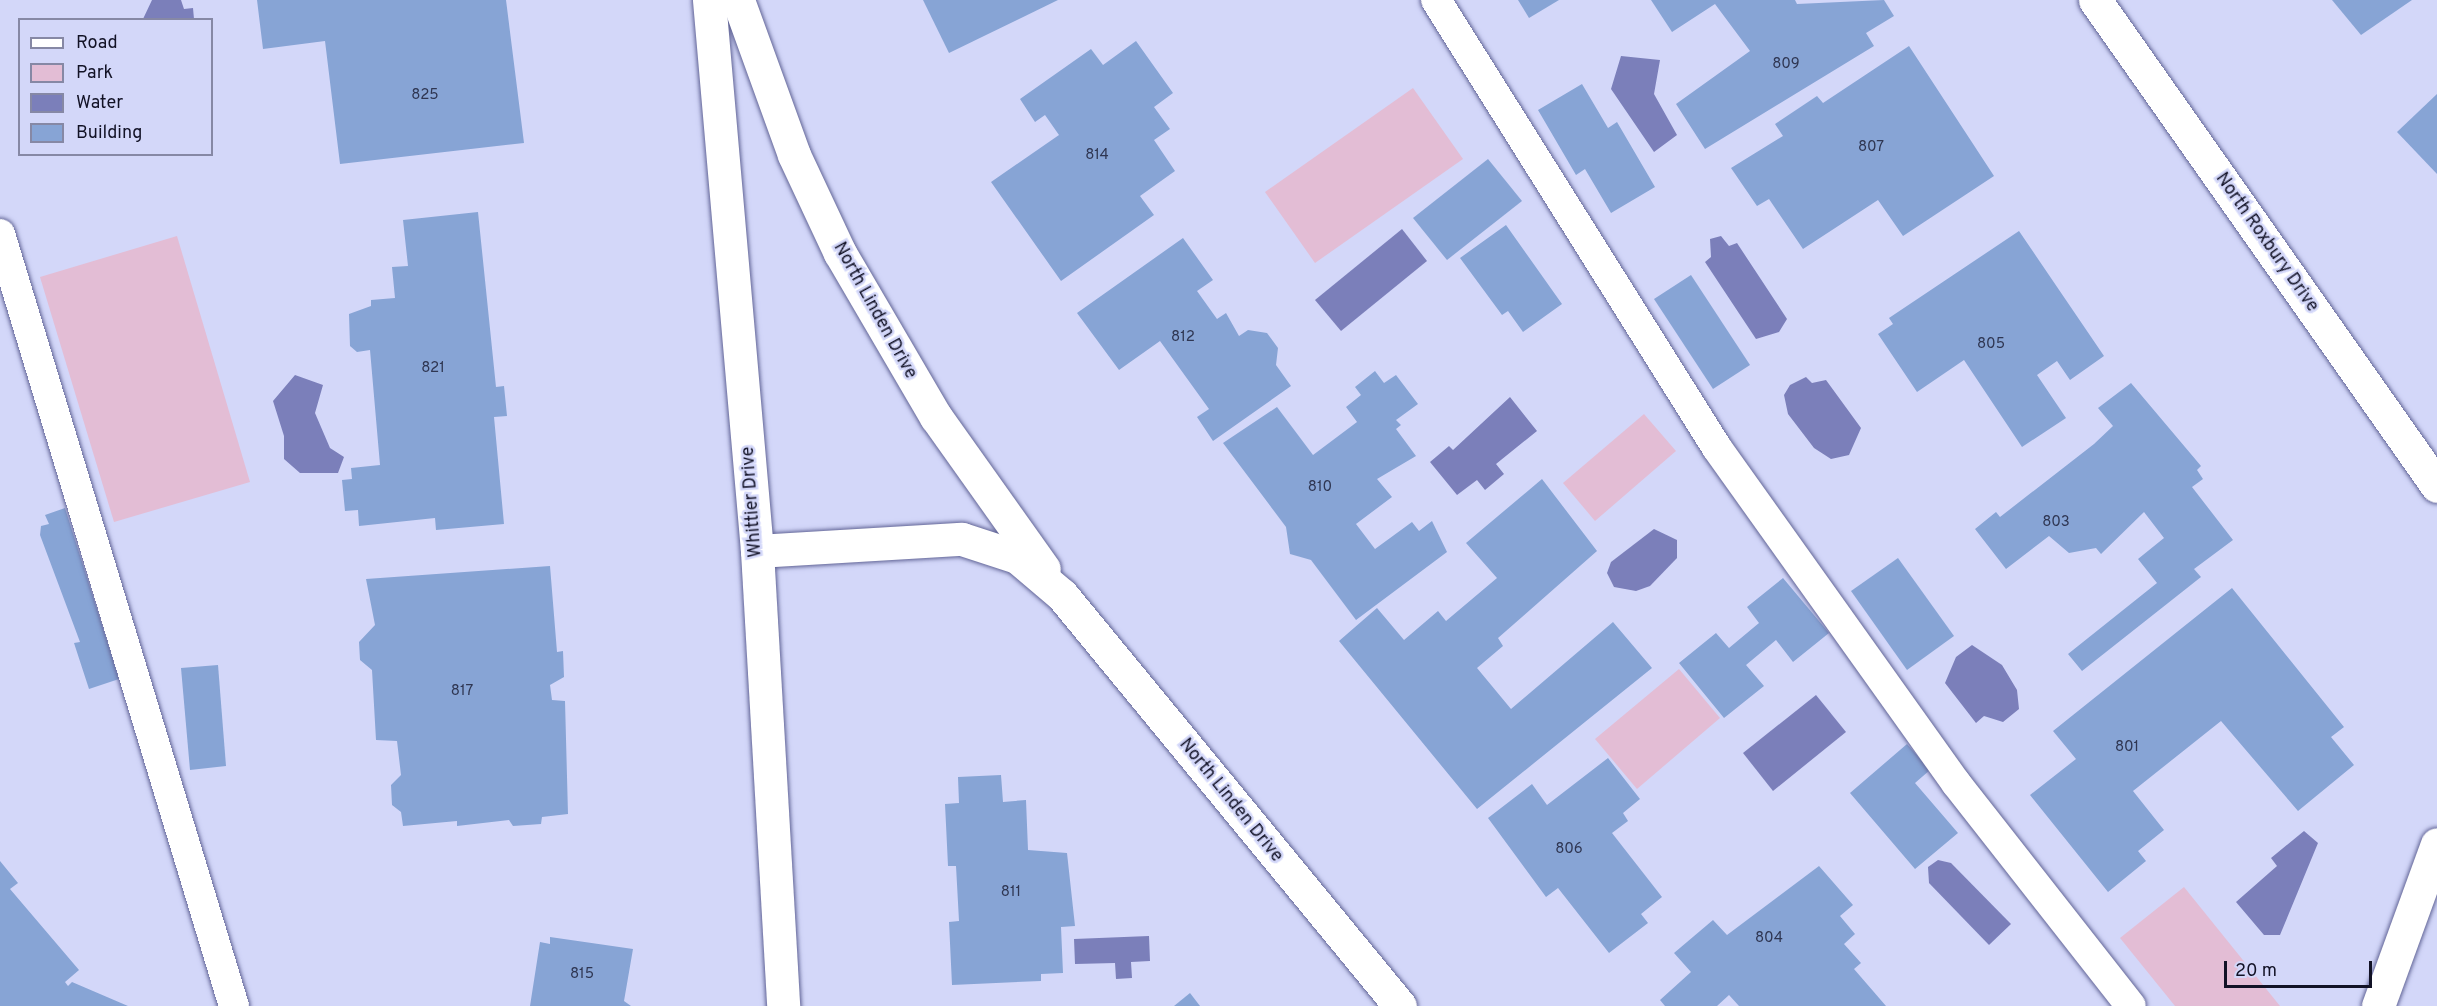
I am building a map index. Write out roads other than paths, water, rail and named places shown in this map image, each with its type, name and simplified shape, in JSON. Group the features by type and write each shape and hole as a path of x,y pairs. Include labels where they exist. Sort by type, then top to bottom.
{"street":[{"name":"Whittier Drive","path":"709,0 757,551 783,1006"},
{"name":"North Linden Drive","path":"738,0 794,155 840,253 936,417 1062,595 1400,1006"},
{"name":"North Roxbury Drive","path":"2095,0 2437,486"},
{"name":"North Linden Drive","path":"757,551 962,539 1017,557 1062,595"},
{"path":"2378,1006 2437,844"}],"lane":[{"path":"1436,0 1717,448 1956,783 2131,1006"},
{"path":"0,234 234,1006"}],"water":[{"path":"152,0 181,0 184,9 193,8 194,18 143,18"},
{"path":"1621,56 1660,60 1654,94 1677,135 1654,152 1611,89"},
{"path":"1402,229 1427,261 1341,331 1315,300"},
{"path":"1721,236 1729,246 1737,243 1787,319 1779,332 1756,339 1705,262 1711,257 1710,239"},
{"path":"295,375 323,385 315,413 330,448 344,457 338,473 300,473 284,459 284,436 273,401"},
{"path":"1806,377 1812,383 1826,380 1861,428 1849,455 1831,459 1814,448 1788,414 1784,395 1790,385"},
{"path":"1510,397 1537,431 1496,464 1504,474 1485,490 1477,480 1457,495 1430,462 1449,446 1453,450"},
{"path":"1654,529 1677,540 1677,558 1650,586 1636,591 1614,587 1607,573 1611,562"},
{"path":"1972,645 2002,665 2017,690 2019,709 2003,722 1984,716 1976,723 1945,683 1956,657"},
{"path":"1816,695 1846,732 1773,791 1743,753"},
{"path":"2304,831 2318,843 2280,935 2264,935 2236,902 2277,866 2271,858"},
{"path":"1938,860 1951,863 2011,924 1989,945 1929,883 1928,867"},
{"path":"1149,936 1150,961 1131,962 1132,978 1116,979 1115,963 1075,964 1074,939"}]}
